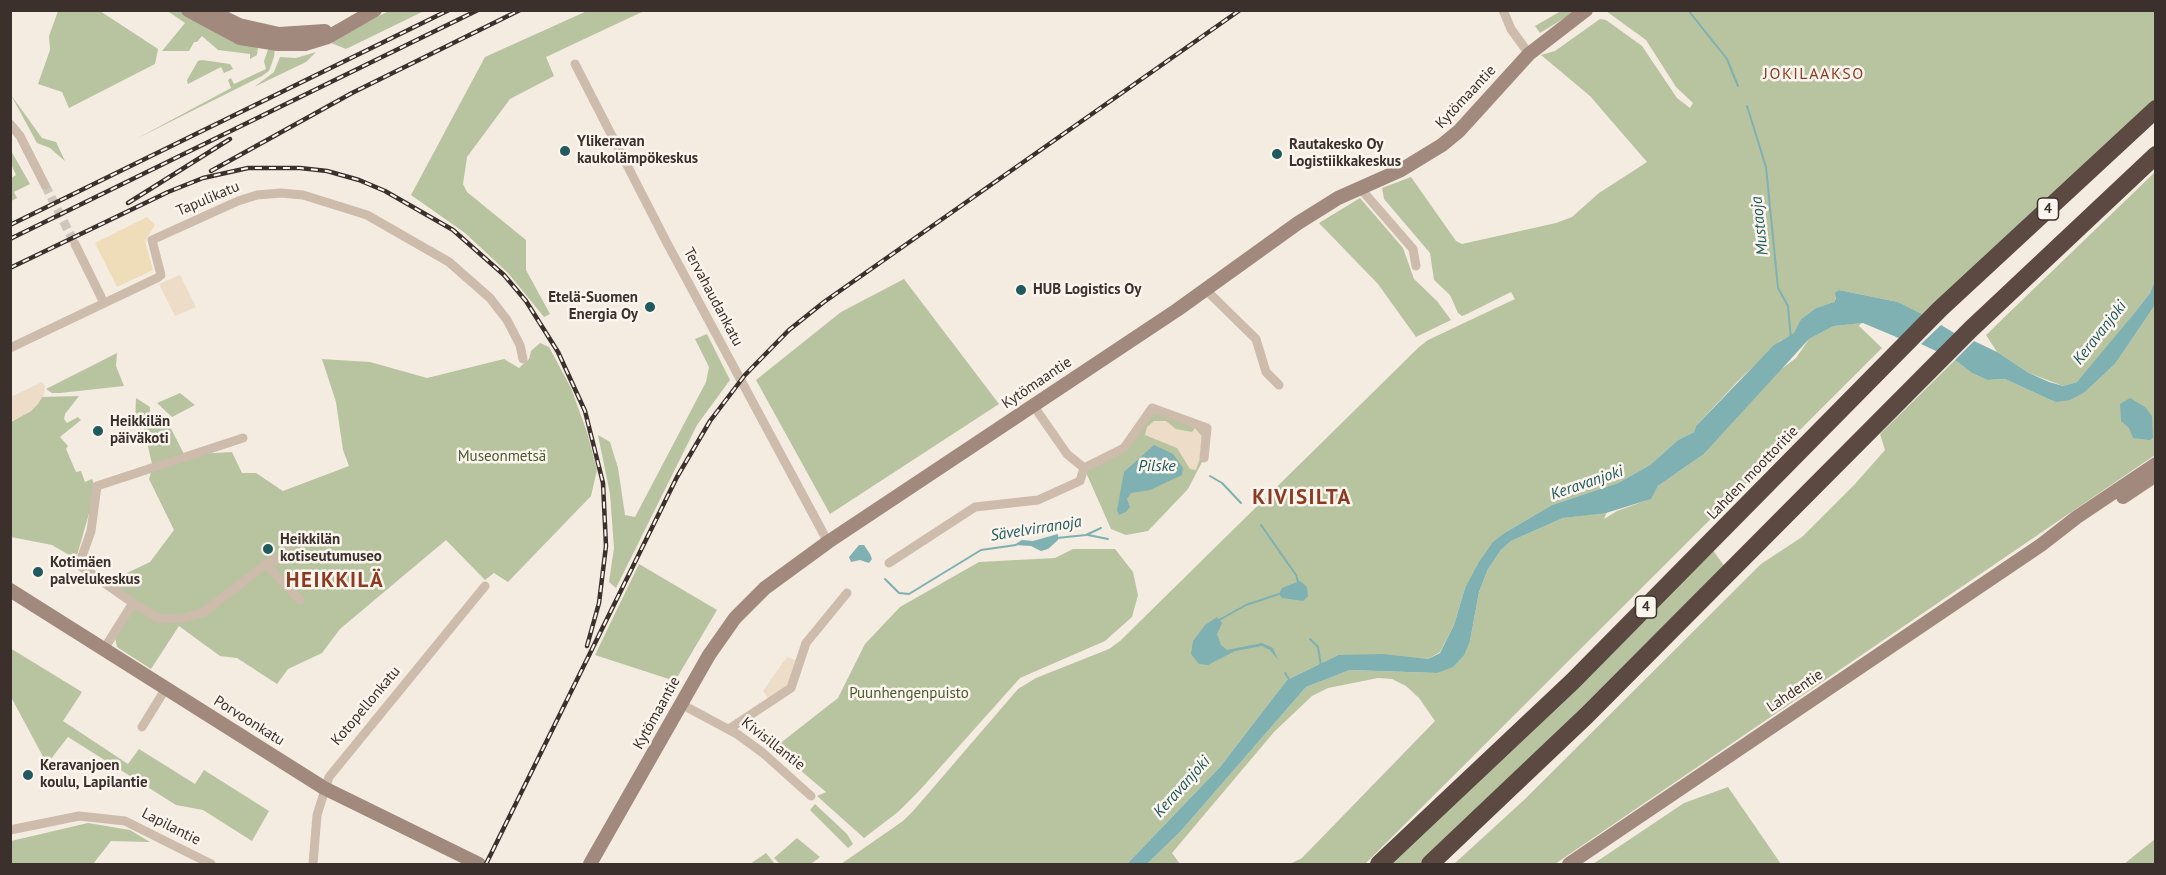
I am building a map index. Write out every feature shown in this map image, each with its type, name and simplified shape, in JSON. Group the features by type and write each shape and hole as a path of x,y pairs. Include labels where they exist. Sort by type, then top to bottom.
{"highway":[{"name":"Lahden moottoritie","path":"1379,864 1573,681 1906,342 2156,109"},
{"name":"4","path":"1430,864 1587,715 1971,328 2156,155"}],"street":[{"path":"188,10 240,38 270,44 305,44 328,37 375,10"},
{"path":"209,10 239,25 279,34 306,34 344,27"},
{"path":"1503,10 1511,29 1529,54"},
{"name":"Kytömaantie","path":"590,864 713,649 742,611 765,588 828,542 1206,290 1298,223 1360,188 1401,170 1442,145 1460,131 1529,54 1586,10"},
{"name":"Tervahaudankatu","path":"574,64 828,542"},
{"path":"10,124 20,136 45,185"},
{"path":"1360,188 1413,249 1416,266"},
{"name":"Tapulikatu","path":"10,348 161,275 152,240 212,210 257,195 303,195 367,215 390,226 469,277 490,298 507,320 520,345 523,359"},
{"path":"75,244 104,303"},
{"path":"1206,290 1256,339 1266,372 1279,385"},
{"path":"1033,405 1067,454 1084,468"},
{"path":"889,563 975,507 1038,500 1080,481 1084,468 1124,448 1152,408 1207,428 1204,458"},
{"path":"243,438 97,486 91,531 79,565 160,619 185,618 204,612 266,564 289,552"},
{"name":"Lahdentie","path":"1569,864 2042,545 2081,524 2152,472"},
{"path":"266,564 300,600"},
{"name":"Kotopellonkatu","path":"313,864 316,815 328,777 485,586"},
{"name":"Porvoonkatu","path":"10,590 324,788 479,864"},
{"path":"729,729 791,688 806,643 847,593"},
{"path":"104,649 133,603"},
{"path":"142,727 166,688"},
{"name":"Kivisillantie","path":"681,704 729,729 763,753 811,795"},
{"name":"Lapilantie","path":"10,830 79,816 125,821 211,864"}],"green space":[{"path":"166,10 181,11 258,47 257,55 250,59 250,54 218,50 202,36 194,42 189,51 162,51 185,23"},
{"path":"58,11 100,11 158,49 155,64 69,108 62,92 38,84 50,50 49,36"},
{"path":"389,11 424,11 346,49 331,43 347,31"},
{"path":"587,11 644,11 546,57 554,76 510,99 467,157 463,184 467,192 526,240 526,270 550,314 544,317 508,273 465,233 411,195 485,57"},
{"path":"1561,11 1576,11 1540,33 1535,26"},
{"path":"1606,11 2155,11 2155,99 1942,296 1923,317 1898,302 1839,290 1834,302 1816,308 1801,319 1795,333 1780,341 1738,381 1696,426 1694,432 1678,440 1650,465 1618,483 1552,505 1506,532 1465,588 1454,625 1440,652 1428,659 1338,655 1287,680 1220,767 1127,864 841,864 903,821 1018,689 1036,678 1109,649 1120,641 1419,347 1428,340 1515,299 1511,292 1462,316 1458,313 1450,295 1434,280 1430,253 1384,199 1382,188 1411,177 1456,241 1462,244 1556,223 1572,217 1599,193 1647,162 1590,96 1541,55 1555,51 1600,19 1606,20 1642,46 1677,98 1690,108 1693,103 1676,87 1646,40"},
{"path":"269,47 275,48 274,57 269,71 262,76 136,139 231,88 228,80 231,78 234,84 266,69 264,61"},
{"path":"316,52 306,62 254,87 274,72 280,57 296,58"},
{"path":"198,61 230,64 233,69 224,73 221,67 188,84 187,80"},
{"path":"11,95 42,138 56,142 65,161 50,148 37,143"},
{"path":"10,149 30,184 14,192 17,198 11,201 11,178 16,175 11,164"},
{"path":"2155,172 2155,280 2150,293 2095,364 2077,382 2063,386 2029,373 1997,352 1986,335"},
{"path":"1360,198 1403,248 1414,279 1437,301 1451,320 1416,337 1378,284 1319,223"},
{"path":"904,279 999,404 830,514 756,380 841,312"},
{"path":"2155,305 2155,455 1555,864 1454,864 1524,800 1761,564 1802,537 1855,484 1885,450 1880,434 1955,360 1972,373 1987,380 2005,379 2055,402 2085,392 2115,364"},
{"path":"1861,323 1859,326 1882,348 1365,864 1290,864 1302,858 1435,721 1419,698 1406,686 1392,679 1378,678 1328,688 1312,696 1274,732 1172,853 1180,864 1147,864 1180,832 1306,687 1350,670 1437,673 1470,641 1479,592 1488,569 1501,550 1511,541 1563,518 1607,512 1604,519 1617,511 1650,499 1658,486 1704,454 1780,370 1796,358 1809,339 1834,326"},
{"path":"707,334 730,380 697,425 616,588 609,582 614,548 610,494 598,435 610,442 618,468 625,515 635,517 706,382 709,367 695,339"},
{"name":"Museonmetsä","path":"540,343 549,347 571,388 587,432 597,470 591,496 508,582 494,573 485,580 446,540 340,629 322,653 288,669 277,684 237,658 220,656 179,626 151,669 117,647 115,637 137,603 108,582 150,562 174,530 149,479 152,469 197,454 232,452 242,473 256,473 283,491 349,466 343,450 336,402 322,359 370,362 427,378 504,359 519,368 529,359 531,351"},
{"path":"117,353 116,366 124,386 60,393 52,393 46,389"},
{"path":"180,393 195,405 172,417 157,403"},
{"path":"79,396 65,414 64,419 67,423 78,417 81,420 60,437 68,446 66,449 76,472 81,471 85,482 92,479 96,489 76,559 52,545 11,537 11,422 31,411 42,397"},
{"path":"136,398 150,407 149,424 167,421 184,454 152,464 143,425 135,426"},
{"path":"1152,408 1207,428 1203,460 1188,489 1148,531 1126,535 1111,529 1084,468 1124,448"},
{"name":"Puunhengenpuisto","path":"1073,549 1115,549 1133,572 1138,595 1132,617 1105,641 1020,678 919,791 898,812 864,838 817,796 826,792 774,748 838,698 865,644 900,607 979,562 1055,558"},
{"path":"1712,549 1725,567 1550,740 1420,864 1388,864"},
{"path":"639,564 717,610 675,681 595,655"},
{"path":"10,648 82,692 63,721 128,764 139,749 195,784 204,770 269,811 252,841 203,810 176,805 68,737 47,764 11,697"},
{"path":"1728,787 1781,864 1593,864 1684,803"},
{"path":"815,804 847,834 853,844 848,848 810,810"},
{"path":"88,823 130,830 150,842 111,841 93,864 11,864 11,841"},
{"path":"797,838 820,857 811,864 780,864 774,858"},
{"path":"2155,839 2155,864 2124,864"},
{"path":"766,853 775,864 750,864"}],"sand":[{"path":"147,217 155,225 145,241 153,270 117,287 95,243"}],"shaded area":[{"path":"180,275 196,307 175,316 159,284"},
{"path":"42,382 45,386 44,394 38,404 31,411 12,421 11,397"},
{"path":"1154,421 1166,421 1176,429 1192,432 1195,428 1202,436 1203,449 1196,470 1190,469 1177,448 1145,435 1147,427"},
{"path":"787,657 800,662 797,676 771,703 763,691"}],"water":[{"path":"2155,280 2155,305 2115,364 2085,392 2070,400 2055,402 2005,379 1987,380 1972,373 1955,360 1974,341 2049,382 2063,386 2077,382 2150,293"},
{"path":"1839,290 1898,302 1925,316 1901,339 1863,323 1834,326 1809,339 1704,454 1658,486 1651,499 1606,513 1563,518 1511,541 1501,550 1488,569 1479,592 1470,641 1464,655 1453,667 1437,673 1350,670 1306,687 1180,832 1147,864 1127,864 1220,767 1287,680 1338,655 1382,654 1428,659 1440,653 1454,625 1465,588 1493,542 1552,505 1618,483 1650,465 1678,440 1694,432 1696,426 1774,345 1794,333 1801,319 1816,308 1834,302 1835,293"},
{"path":"1941,325 1956,334 1938,352 1921,344"},
{"path":"2130,398 2145,407 2152,416 2153,438 2150,440 2133,438 2129,428 2121,421 2120,404"},
{"name":"Pilske","path":"1154,445 1173,454 1183,468 1182,475 1150,490 1131,493 1127,499 1130,507 1119,515 1117,510 1124,472"},
{"path":"1058,534 1058,540 1048,549 1041,551 1031,546 1014,545 1022,540 1033,541"},
{"path":"859,545 864,545 870,554 872,559 869,563 860,560 851,562 849,557"},
{"path":"1300,581 1307,587 1308,596 1303,601 1282,598 1279,594 1282,588"},
{"path":"1217,617 1222,623 1217,634 1221,645 1227,650 1262,643 1273,648 1278,660 1270,650 1262,646 1235,651 1208,665 1199,664 1191,654 1193,641 1205,625"}],"waterway":[{"name":"Mustaoja","path":"1688,10 1727,59 1738,86"},
{"name":"Mustaoja","path":"1747,106 1766,167 1778,288 1788,306 1791,339"},
{"path":"1210,476 1222,483 1241,503"},
{"path":"1261,525 1296,575 1298,582"},
{"name":"Sävelvirranoja","path":"1057,538 1086,535 1101,528"},
{"path":"1088,535 1108,539"},
{"name":"Sävelvirranoja","path":"885,579 899,593 909,594 981,550 1016,545"},
{"path":"1219,620 1246,605 1279,594"},
{"path":"1310,639 1318,647 1321,666"},
{"path":"1285,673 1290,681"}],"tunnel":[{"path":"45,185 75,244"}],"railway":[{"path":"10,225 449,10"},
{"path":"10,239 478,10"},
{"path":"211,171 352,93 520,10"},
{"path":"486,864 677,477 710,421 745,375 789,330 824,302 1240,10"},
{"path":"128,203 230,139"},
{"path":"10,268 168,192 203,178 248,168 300,168 327,171 359,180 385,191 453,230 504,275 526,301 558,352 585,411 603,483 606,546 599,603 587,646"}],"place":[{"name":"Ylikeravan kaukolämpökeskus","path":"565,151"},
{"name":"Rautakesko Oy Logistiikkakeskus","path":"1277,154"},
{"name":"HUB Logistics Oy","path":"1021,290"},
{"name":"Etelä-Suomen Energia Oy","path":"650,307"},
{"name":"Heikkilän päiväkoti","path":"98,431"},
{"name":"Heikkilän kotiseutumuseo","path":"268,549"},
{"name":"Kotimäen palvelukeskus","path":"38,572"},
{"name":"Keravanjoen koulu, Lapilantie","path":"28,775"}],"district":[{"name":"JOKILAAKSO","path":"1814,74"},
{"name":"KIVISILTA","path":"1302,498"},
{"name":"HEIKKILÄ","path":"335,581"}],"water label":[{"name":"Keravanjoki","path":"2100,333"},
{"name":"Keravanjoki","path":"1587,483"},
{"name":"Keravanjoki","path":"1182,787"}]}
